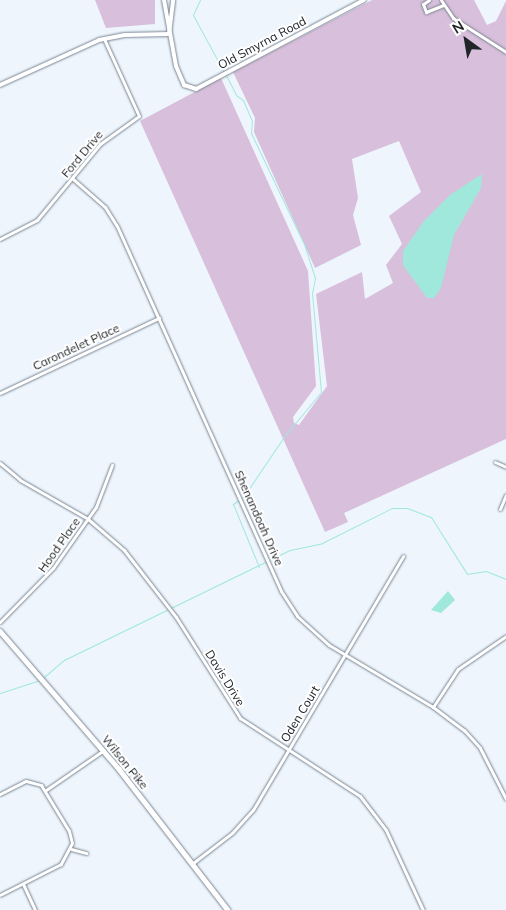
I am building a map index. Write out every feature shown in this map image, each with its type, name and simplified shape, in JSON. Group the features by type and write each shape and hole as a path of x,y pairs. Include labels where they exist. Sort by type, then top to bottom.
{"main road":[{"name":"Wilson Pike","path":"0,631 104,750 228,910"}],"street":[{"path":"164,0 169,34"},
{"path":"169,34 173,0"},
{"name":"Old Smyrna Road","path":"169,34 184,85 196,89 364,0"},
{"path":"429,0 423,4 426,12 443,5"},
{"path":"441,0 453,18 506,52"},
{"path":"0,85 104,39 169,34"},
{"name":"Ford Drive","path":"0,240 37,220 108,136 139,116 104,39"},
{"name":"Shenandoah Drive","path":"73,179 111,214 268,560 296,616 316,636 345,656 433,707 480,748 506,799"},
{"name":"Carondelet Place","path":"0,393 159,318"},
{"path":"495,462 506,467"},
{"name":"Davis Drive","path":"0,463 20,480 88,519 130,556 172,611 240,718 342,781 371,807 394,845 423,910"},
{"name":"Hood Place","path":"0,622 45,580 102,496 112,465"},
{"path":"500,509 506,495"},
{"name":"Oden Court","path":"193,863 242,823 289,749 403,556"},
{"path":"433,707 458,669 506,636"},
{"path":"46,790 104,750"},
{"path":"0,794 28,781 39,783 46,790 69,831 71,849 61,864 0,895"},
{"path":"71,849 86,853"},
{"path":"23,884 36,910"}],"shaded area":[{"path":"95,0 155,0 155,24 106,28"},
{"path":"372,0 474,0 487,25 496,21 506,1 506,439 344,513 348,522 325,532 140,121 221,78 308,271 316,386 293,417 294,423 299,425 327,386 316,294 362,272 365,299 393,283 386,265 402,244 389,216 421,192 399,141 352,159 358,198 353,215 361,245 315,268 254,132 255,118 233,72"},
{"path":"482,174 481,188 454,235 441,288 434,298 427,298 403,265 403,251 424,221 450,195"},
{"path":"448,591 455,600 441,613 431,610"}],"waterway":[{"path":"200,0 193,15 224,72"},
{"path":"226,75 236,95 243,100 252,121 251,133 304,244 315,278 312,293 321,392 283,438 244,496 233,504 259,567"},
{"path":"43,678 64,660 290,550 322,543 392,508 407,508 431,517 467,574 486,571 506,579"},
{"path":"0,693 40,680"}]}
